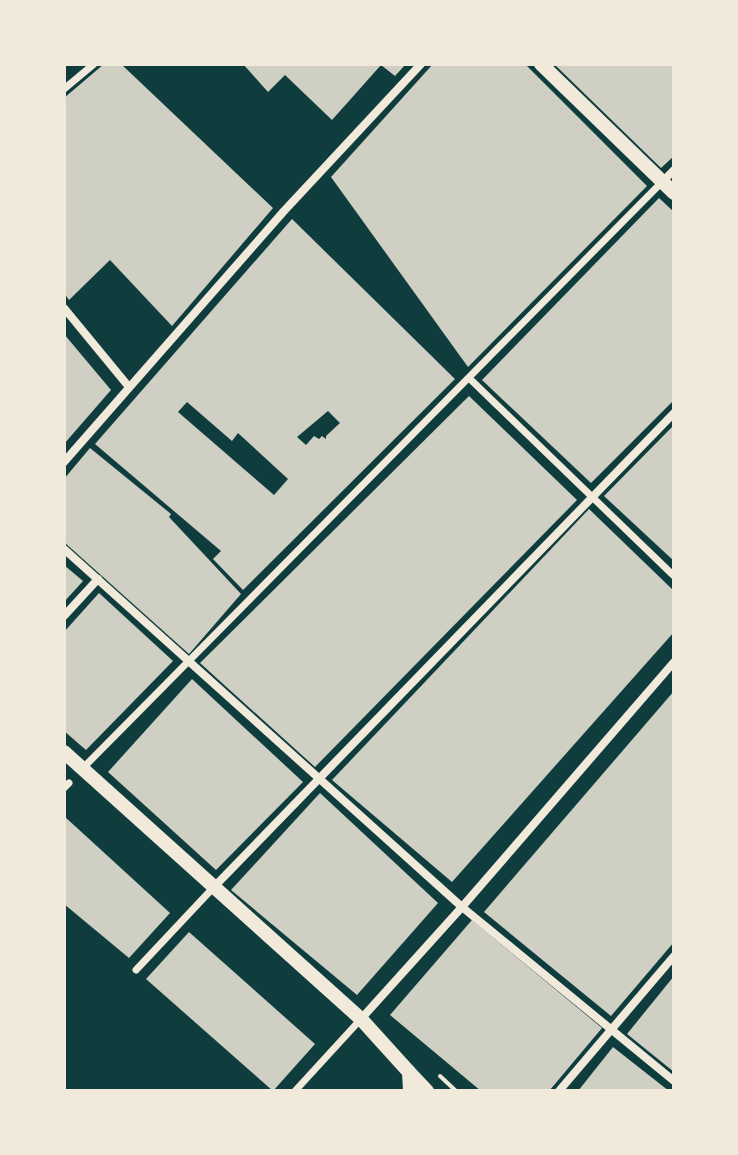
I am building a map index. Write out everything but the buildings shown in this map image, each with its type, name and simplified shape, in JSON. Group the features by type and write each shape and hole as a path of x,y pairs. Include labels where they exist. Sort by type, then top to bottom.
{"street":[{"path":"64,89 94,64"},
{"path":"64,462 274,222 421,64"},
{"path":"541,64 674,193"},
{"path":"82,769 674,170"},
{"path":"64,308 129,387"},
{"path":"469,378 674,576"},
{"path":"136,970 674,413"},
{"path":"64,549 462,907 674,1081"},
{"path":"64,616 98,579"},
{"path":"295,1091 462,907 674,662"},
{"path":"64,752 361,1019 427,1091"},
{"path":"559,1091 674,956"},
{"path":"409,1072 410,1091"}]}
